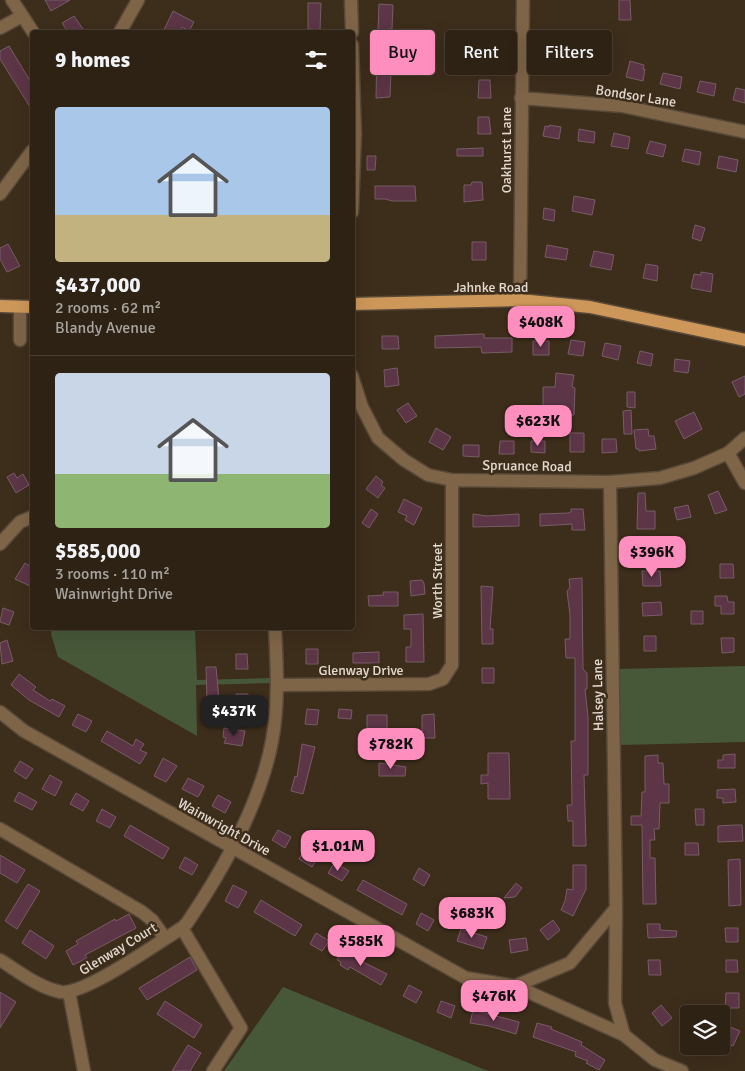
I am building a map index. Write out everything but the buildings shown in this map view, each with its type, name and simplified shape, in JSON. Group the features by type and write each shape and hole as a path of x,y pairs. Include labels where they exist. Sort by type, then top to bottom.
{"main road":[{"name":"Jahnke Road","path":"355,304 520,300 590,307 745,340"},
{"path":"0,306 26,307"}],"street":[{"path":"12,0 31,30"},
{"path":"121,30 138,0"},
{"path":"351,0 352,30"},
{"name":"Oakhurst Lane","path":"520,300 523,0"},
{"path":"0,28 22,16"},
{"name":"Bondsor Lane","path":"521,98 622,106 745,132"},
{"path":"0,194 30,154"},
{"path":"20,340 26,307"},
{"name":"Spruance Road","path":"355,385 362,407 378,438 404,460 428,475 452,480 610,482 660,478 694,468 728,453 745,438"},
{"path":"728,453 745,483"},
{"name":"Worth Street","path":"443,679 452,664 452,480"},
{"name":"Halsey Lane","path":"610,482 616,908 615,1003 624,1035"},
{"path":"0,544 20,522 30,518"},
{"path":"214,1071 241,1028 182,928 232,848 264,777 272,741 278,685 275,630"},
{"name":"Glenway Drive","path":"278,685 430,684 443,679"},
{"name":"Wainwright Drive","path":"0,712 24,731 466,978 514,986 624,1035 655,1060 682,1071"},
{"path":"0,829 142,912 152,920 165,938"},
{"path":"514,986 570,963 616,908"},
{"name":"Glenway Court","path":"69,992 88,985 182,928"},
{"path":"0,960 52,990 69,992 84,1071"}],"green space":[{"path":"52,630 195,630 197,680 272,678 273,683 196,685 197,736 58,657 51,634"},
{"path":"745,666 745,742 620,745 618,669"},
{"path":"283,987 488,1071 224,1071"}]}
